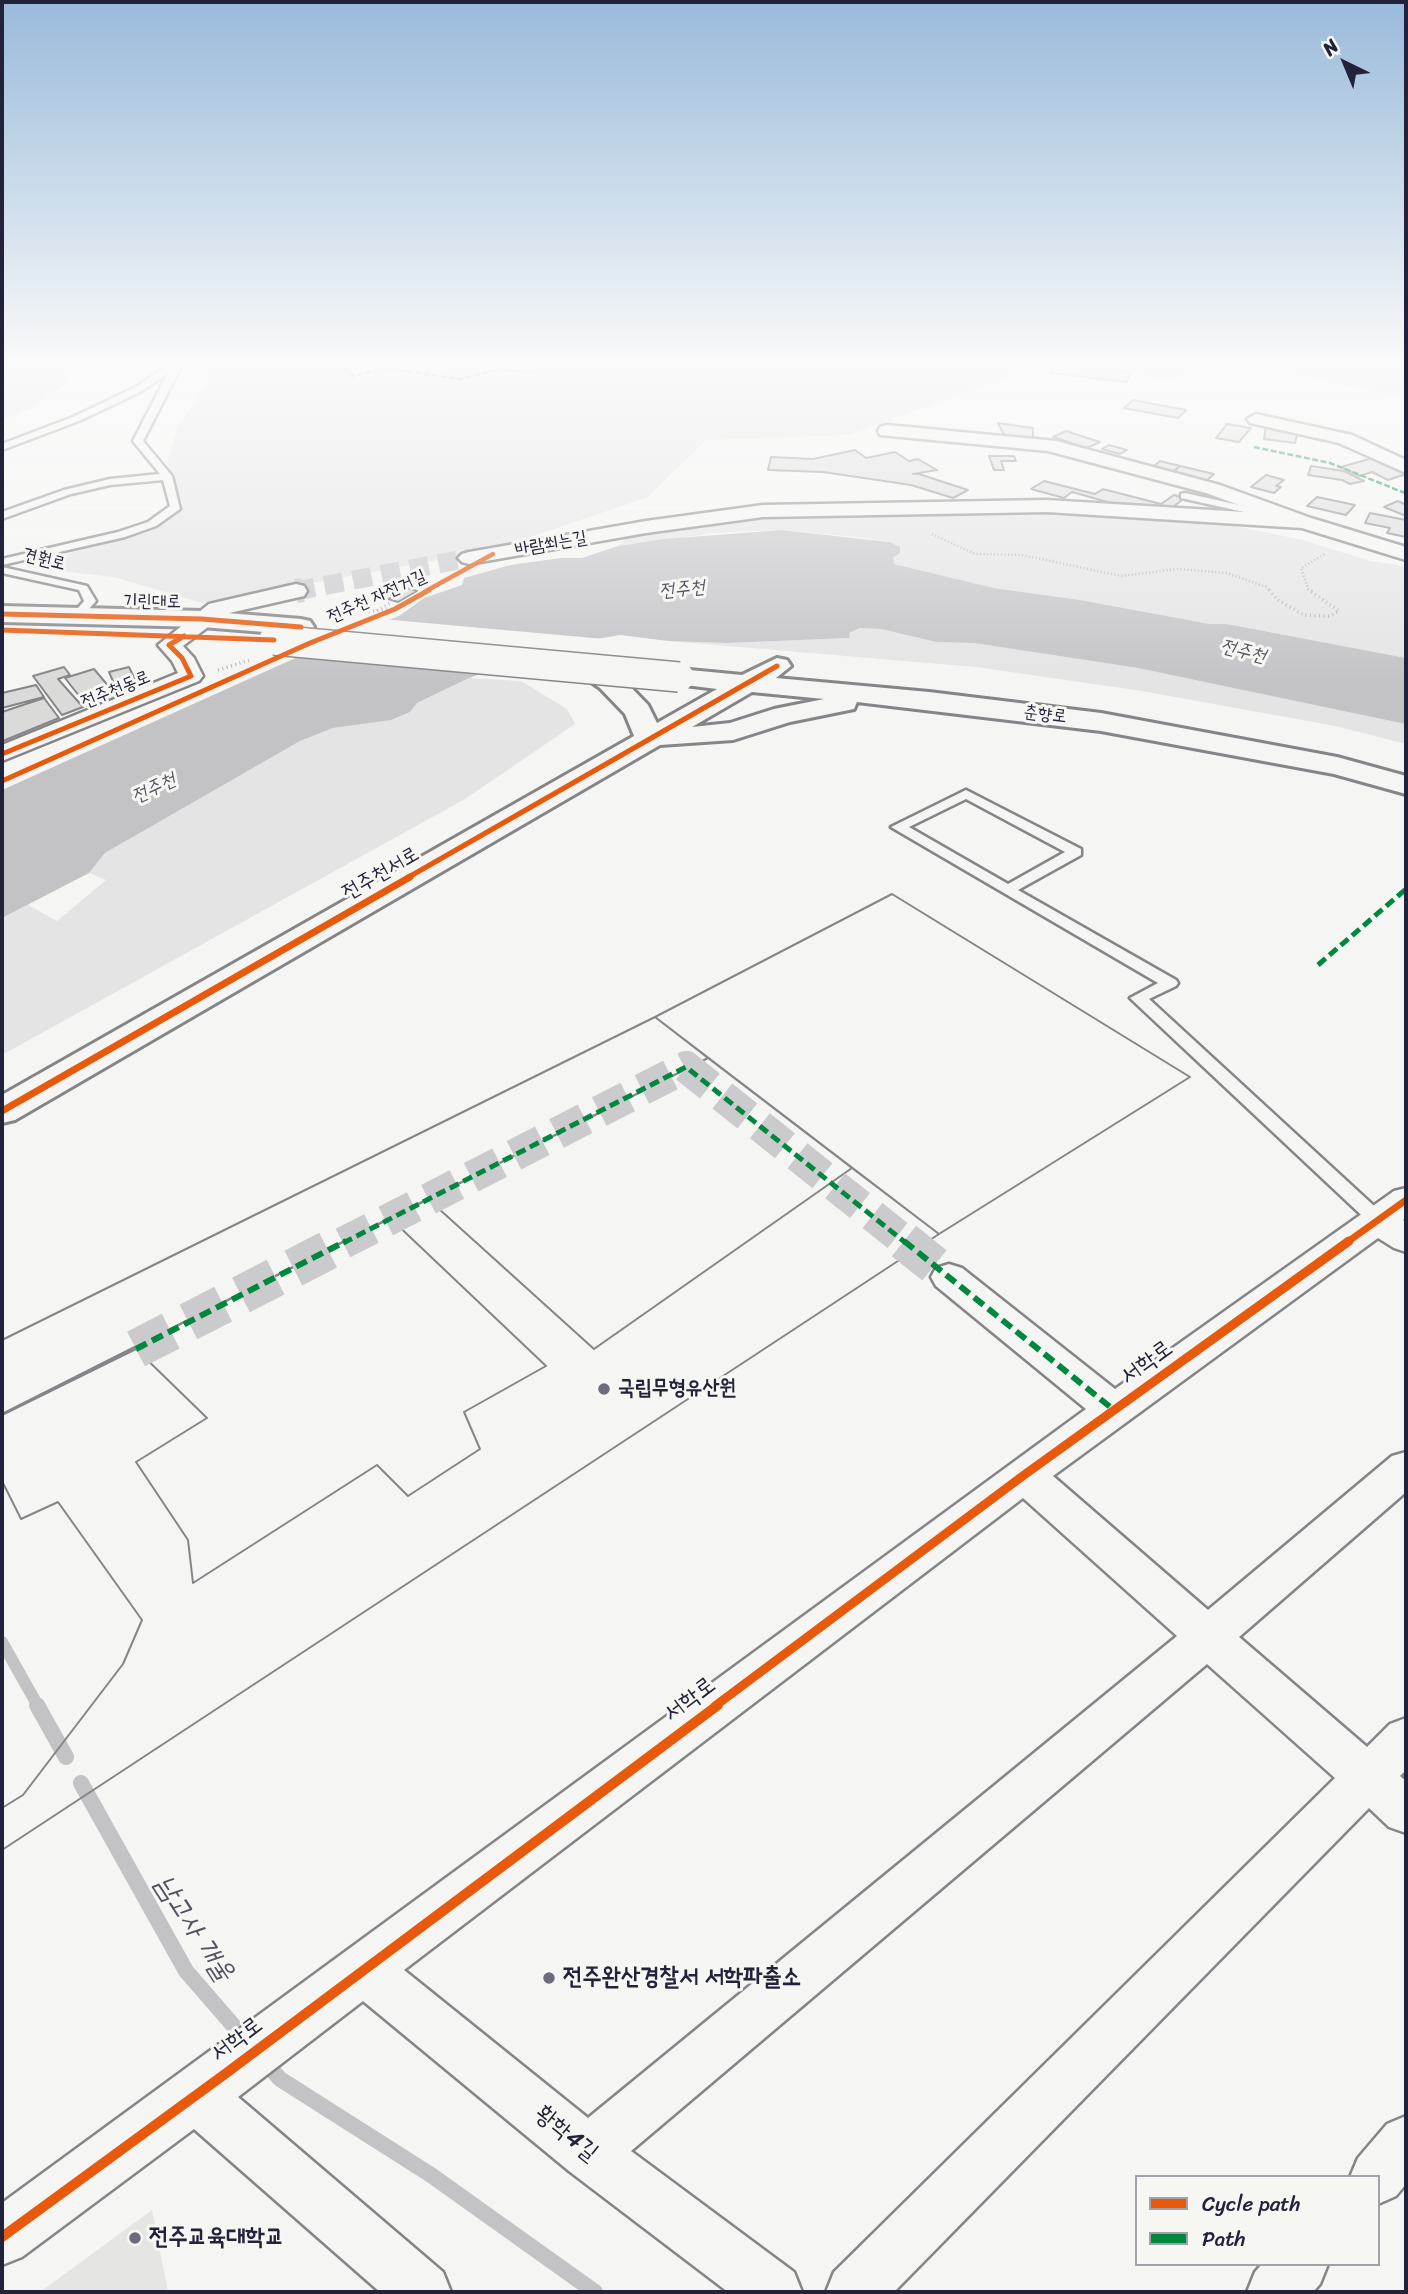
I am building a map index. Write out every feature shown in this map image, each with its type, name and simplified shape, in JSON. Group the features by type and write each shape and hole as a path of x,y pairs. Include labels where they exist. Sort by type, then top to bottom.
{"street":[{"name":"바람쐬는길","path":"1150,472 1213,489 1304,522 1406,554"},
{"path":"1406,482 1406,494"},
{"name":"바람쐬는길","path":"469,558 646,527 774,511 1047,506 1304,522"},
{"path":"193,627 217,610 296,591"},
{"name":"기린대로","path":"2,614 77,616 193,627 274,640 590,668"},
{"name":"전주천동로","path":"2,754 191,676 182,658 169,645 193,627"},
{"name":"기린대로","path":"2,630 301,627 614,650 705,660"},
{"name":"춘향로","path":"705,660 1091,700 1255,725 1406,759"},
{"name":"전주천서로","path":"2,1111 776,666"},
{"path":"590,668 624,696 638,712 650,739 733,731 840,703 919,709 929,700"},
{"name":"춘향로","path":"590,668 929,700 1101,722 1337,766 1406,785"},
{"name":"서학로","path":"2,2237 1024,1475 1114,1410 1397,1220"},
{"path":"949,1277 1114,1410"},
{"path":"588,2152 1209,1636 1406,1468"},
{"path":"1024,1475 1406,1811"},
{"path":"854,2292 1406,1739"},
{"name":"황학4길","path":"363,1969 588,2152 774,2292"},
{"path":"210,2084 423,2292"},
{"path":"1379,2175 1406,2143"},
{"path":"1275,2292 1298,2266"}],"lane":[{"name":"견훤로","path":"2,562 82,545 152,524 176,507 164,472"},
{"path":"2,516 89,487 167,476"},
{"path":"1185,496 1304,522"},
{"name":"견훤로","path":"2,570 83,588 90,601 77,616"},
{"path":"1007,890 1076,852 966,794 898,827 1007,890 1170,983 1138,998 1397,1220"}],"path":[{"path":"930,533 975,554 1022,555 1121,576 1178,569 1227,573 1266,587 1278,600 1304,615 1330,617 1339,611 1308,589 1301,568 1353,538"},
{"path":"376,611 392,602"},
{"path":"248,671 261,665"}],"shaded area":[{"path":"171,472 673,472 648,497 493,550 202,603 114,577 25,567 153,528 183,504"},
{"path":"1029,510 1216,522 1303,540 1370,561 1406,566 1406,658 1227,624 1210,624 1080,600 994,588 893,564 889,542 866,538 781,530 715,533 618,546 629,534 757,516 847,518 846,512"},
{"path":"861,628 881,629 936,642 974,643 1138,668 1368,714 1406,724 1406,744 1335,726 1142,691 976,667 668,641 727,643 850,638 848,633"},
{"path":"469,678 521,681 567,709 575,724 465,799 2,1055 2,918 28,905 57,921 106,880 89,873 105,853 300,741 333,728 391,720 410,712 417,703"},
{"name":"전주교육대학교","path":"152,2210 168,2292 40,2292"}],"water":[{"name":"전주천","path":"781,530 889,542 900,547 900,553 893,558 894,564 994,588 1080,600 1210,624 1227,624 1406,658 1406,724 1138,668 974,643 936,642 881,629 860,628 849,633 850,638 727,643 668,641 620,635 563,645 469,678 417,703 410,712 391,720 333,728 300,741 105,853 89,873 2,918 2,790 311,651 399,616 424,598 462,585 464,578 510,565 582,558 618,546 664,539"}],"pier":[{"path":"382,619 615,640 564,649 493,673 309,648"}],"building":[{"path":"823,472 925,472 913,474 968,490 953,498 911,485"},
{"path":"1206,472 1214,474 1205,482 1171,473"},
{"path":"1309,472 1346,472 1364,481 1350,484 1342,480 1308,475"},
{"path":"1352,472 1372,472 1360,476"},
{"path":"1372,472 1406,472 1406,474 1388,480"},
{"path":"1266,475 1284,480 1276,486 1281,487 1274,493 1251,487"},
{"path":"1044,481 1095,494 1103,489 1161,504 1174,495 1185,498 1170,509 1122,506 1072,492 1064,498 1031,489"},
{"path":"1317,497 1355,505 1346,515 1307,506"},
{"path":"1398,501 1406,505 1406,516 1384,507"},
{"path":"1370,513 1406,520 1406,537 1387,533 1390,528 1365,523"},
{"path":"407,588 417,591 398,602 388,599"},
{"path":"64,667 70,675 58,679 83,707 62,715 33,676"},
{"path":"129,667 137,684 118,693 109,672"},
{"path":"94,669 115,694 87,706 65,678"},
{"path":"36,685 44,697 2,708 2,693"},
{"path":"44,698 59,718 3,741 2,712"},
{"name":"국립무형유산원","path":"892,894 1190,1077 939,1234 2,1850 2,1808 23,1795 123,1664 142,1620 58,1502 21,1519 2,1481 2,1415 136,1349 207,1418 136,1462 188,1540 193,1583 377,1465 408,1496 480,1449 464,1412 546,1366 390,1218 2,1414 2,1340 655,1017","holes":["708,1058 852,1168 594,1349 428,1199"]},
{"path":"892,894 1190,1077 939,1234 655,1017"},
{"path":"655,1017 708,1058 2,1414 2,1340"},
{"name":"국립무형유산원","path":"852,1168 939,1234 2,1850 2,1808 23,1795 123,1664 142,1620 58,1502 21,1519 2,1481 2,1415 136,1349 207,1418 136,1462 188,1540 193,1583 377,1465 408,1496 480,1449 464,1412 546,1366 390,1218 428,1199 594,1349"}],"waterway":[{"name":"남고사 개울","path":"2,1642 38,1706"},
{"name":"남고사 개울","path":"37,1705 66,1757"},
{"name":"남고사 개울","path":"81,1783 186,1971 245,2039"},
{"name":"남고사 개울","path":"265,2062 280,2079 431,2175 595,2292"}],"tunnel":[{"path":"303,590 296,591 469,558"},
{"path":"343,1243 686,1067 907,1243"},
{"path":"136,1349 346,1241"},
{"path":"904,1241 949,1277"}],"marked path":[{"path":"1353,472 1405,493"},
{"path":"1318,965 1406,889"},
{"path":"136,1349 686,1067 1114,1410"}],"cycle path":[{"name":"전주천 자전거길","path":"2,781 310,643 395,609 493,554"},
{"path":"2,614 202,619 301,627"},
{"path":"2,630 274,640"},
{"path":"2,754 191,676 182,658 169,645 184,636"},
{"path":"2,1111 777,666"},
{"path":"2,2237 225,2074 1024,1475 1406,1200"}],"place":[{"name":"국립무형유산원","path":"604,1389"},
{"name":"전주완산경찰서 서학파출소","path":"549,1978"},
{"name":"전주교육대학교","path":"135,2238"}]}
